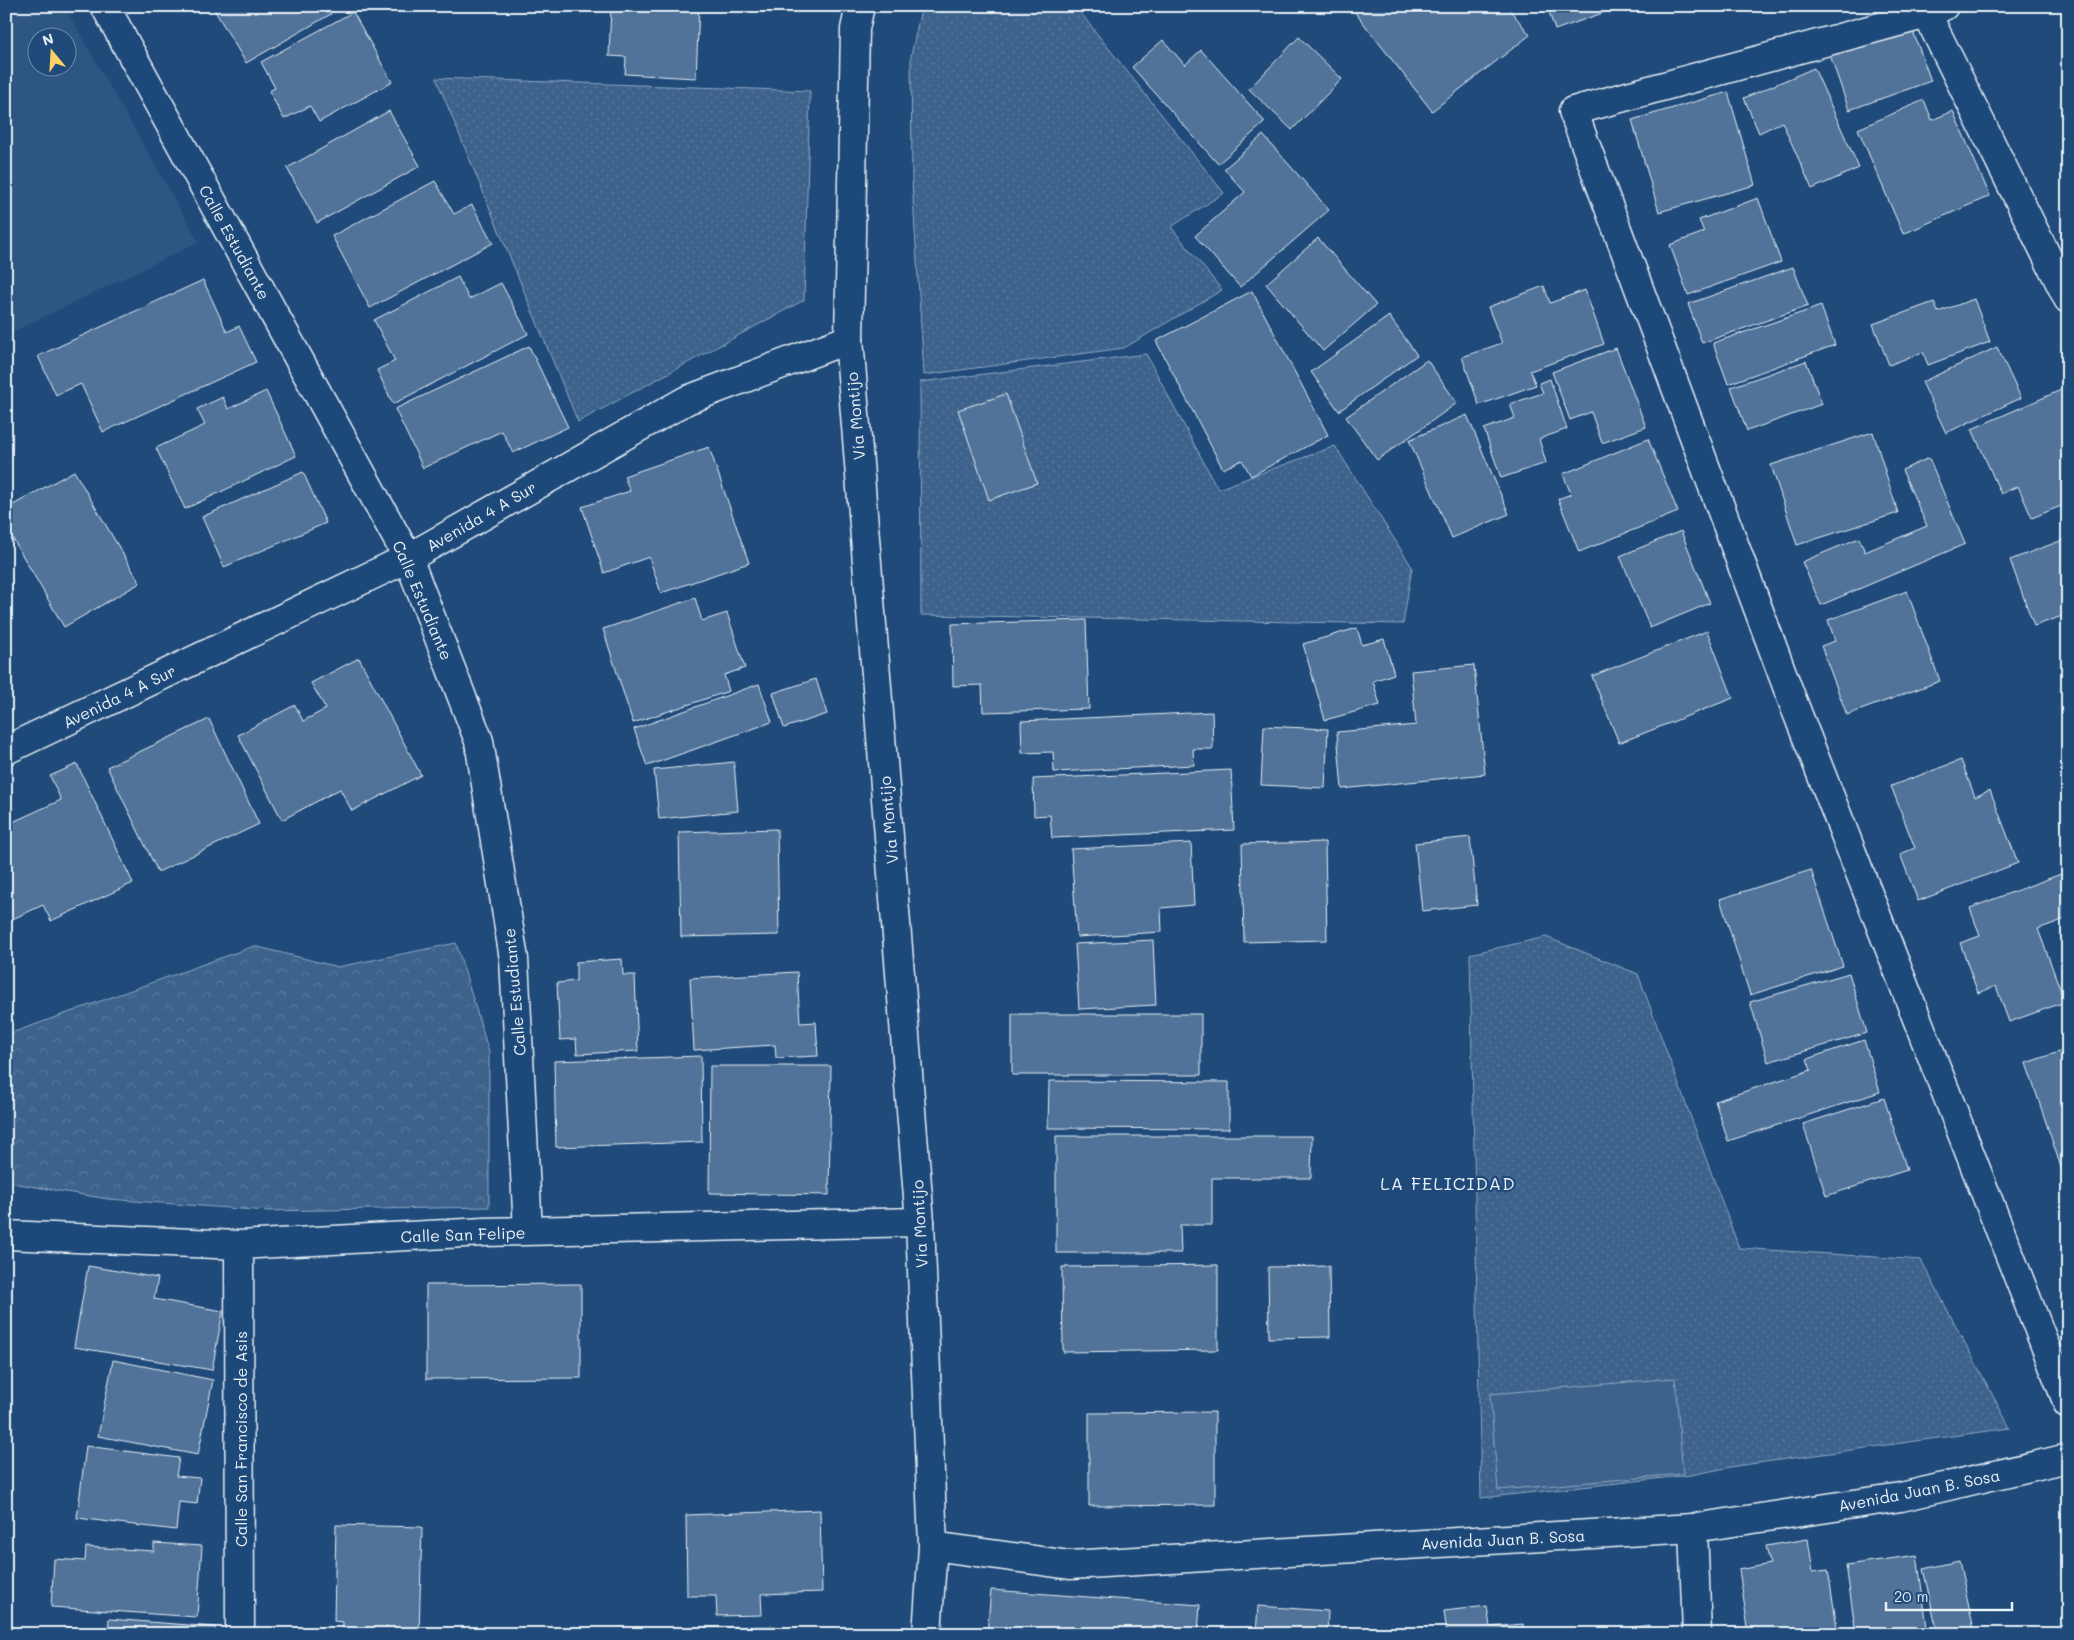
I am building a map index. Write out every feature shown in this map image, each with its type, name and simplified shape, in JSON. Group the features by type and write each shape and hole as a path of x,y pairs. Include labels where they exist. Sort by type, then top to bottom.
{"street":[{"name":"Calle Estudiante","path":"105,6 408,558 479,741 514,959 528,1231"},
{"name":"Vía Montijo","path":"860,6 855,29 849,339 920,1222 933,1546 927,1634"},
{"path":"2068,299 1935,10 1573,111 1791,697 2068,1404"},
{"name":"Avenida 4 A Sur","path":"6,750 408,558 687,400 849,339"},
{"name":"Calle San Felipe","path":"6,1235 239,1244 528,1231 920,1222"},
{"name":"Calle San Francisco de Asis","path":"239,1244 240,1634"},
{"name":"Avenida Juan B. Sosa","path":"933,1546 1070,1565 1692,1528 1901,1497 2068,1458"},
{"path":"1692,1528 1697,1634"}],"shaded area":[{"path":"6,6 64,6 77,28 28,28 28,78 78,78 78,30 199,242 6,335"}],"green space":[{"path":"922,6 1075,6 1224,193 1171,227 1222,290 1124,348 924,375 912,182 911,55"},
{"path":"436,78 810,91 804,300 578,422"},
{"path":"1146,354 1218,489 1335,446 1412,567 1403,624 921,615 920,382"},
{"path":"1546,937 1638,974 1739,1248 1921,1260 2010,1428 1736,1466 1691,1475 1481,1498 1470,954"},
{"path":"456,943 489,1052 489,1207 268,1211 108,1199 6,1182 6,1035 254,946 338,967"},
{"path":"1675,1378 1683,1474 1498,1490 1490,1394"}],"building":[{"path":"212,6 326,6 331,14 246,63"},
{"path":"611,6 699,6 696,78 625,74 626,57 609,56"},
{"path":"1350,6 1507,6 1530,35 1432,111"},
{"path":"1547,6 1622,6 1555,30"},
{"path":"353,12 392,82 319,122 310,106 284,119 269,91 275,88 261,62"},
{"path":"1911,26 1931,81 1849,110 1830,55"},
{"path":"1299,37 1342,79 1292,130 1249,89"},
{"path":"1163,40 1185,65 1201,50 1265,122 1218,164 1132,67"},
{"path":"1814,68 1859,168 1812,189 1782,122 1759,133 1744,98"},
{"path":"1728,92 1755,185 1659,212 1632,120"},
{"path":"1924,100 1932,120 1953,111 1990,196 1903,234 1858,129"},
{"path":"389,111 420,166 317,223 287,168"},
{"path":"1263,135 1329,210 1240,287 1195,236 1245,192 1224,169"},
{"path":"435,181 454,214 472,205 493,243 370,308 332,236"},
{"path":"1758,198 1781,262 1688,295 1670,245 1704,232 1699,220"},
{"path":"1318,238 1376,305 1323,351 1266,284"},
{"path":"1793,267 1808,306 1702,343 1688,304"},
{"path":"458,277 469,299 501,283 528,334 393,404 377,370 395,361 374,320"},
{"path":"203,280 227,332 239,326 256,362 103,432 81,384 56,395 38,356"},
{"path":"1544,286 1550,303 1585,290 1604,344 1530,371 1536,385 1479,405 1462,357 1502,343 1488,307"},
{"path":"1252,291 1328,435 1251,476 1242,460 1223,469 1156,341"},
{"path":"1974,299 1990,342 1928,365 1923,352 1889,365 1873,324 1934,302 1938,312"},
{"path":"1821,306 1835,345 1728,384 1713,343"},
{"path":"1389,316 1417,355 1339,411 1311,372"},
{"path":"529,346 568,427 513,453 502,431 423,468 395,409"},
{"path":"1997,347 2021,398 1946,433 1922,382"},
{"path":"1616,348 1646,427 1602,443 1591,412 1570,420 1552,372"},
{"path":"1427,360 1457,403 1377,460 1346,417"},
{"path":"1806,361 1822,404 1747,431 1731,387"},
{"path":"1550,379 1567,429 1539,439 1546,463 1501,478 1484,429 1515,418 1510,404 1543,393 1539,383"},
{"path":"2061,390 2068,405 2068,503 2032,518 2018,486 2001,494 1972,429"},
{"path":"266,391 296,456 185,509 156,448 205,425 197,409 223,397 228,409"},
{"path":"1006,394 1037,483 989,500 958,410"},
{"path":"1467,415 1509,514 1452,538 1409,440"},
{"path":"1873,432 1898,513 1797,545 1771,465"},
{"path":"1648,439 1678,512 1579,552 1558,499 1571,494 1563,474"},
{"path":"709,447 749,563 661,593 649,557 604,573 582,507 630,491 624,476"},
{"path":"1929,458 1965,544 1821,605 1802,562 1859,538 1865,552 1927,526 1902,470"},
{"path":"74,471 140,583 64,627 6,527 6,509"},
{"path":"303,472 326,523 224,567 202,517"},
{"path":"1681,531 1710,603 1650,628 1620,556"},
{"path":"2068,538 2068,614 2034,626 2010,560"},
{"path":"1907,591 1940,681 1847,715 1821,646 1835,641 1828,620"},
{"path":"695,598 702,621 727,613 745,668 724,675 729,691 633,723 603,629"},
{"path":"1086,620 1089,709 983,712 982,685 953,686 952,624"},
{"path":"1357,628 1362,645 1384,639 1394,674 1373,681 1380,705 1325,720 1303,644"},
{"path":"1707,631 1733,698 1619,743 1592,676"},
{"path":"359,658 421,775 352,811 340,789 282,820 238,735 295,705 303,721 326,709 311,683"},
{"path":"1474,665 1485,774 1342,789 1337,732 1416,725 1411,671"},
{"path":"816,679 827,714 784,728 773,693"},
{"path":"759,684 772,722 647,766 634,729"},
{"path":"1212,712 1213,749 1193,749 1194,765 1054,772 1053,752 1022,753 1021,721"},
{"path":"209,719 259,824 158,872 107,767"},
{"path":"1264,726 1328,729 1325,788 1261,785"},
{"path":"1961,760 1975,797 1990,790 2018,863 1918,901 1900,854 1915,848 1891,786"},
{"path":"734,762 738,811 659,819 654,770"},
{"path":"77,764 133,883 51,921 43,905 6,922 6,825 61,800 50,776"},
{"path":"1231,770 1234,830 1052,838 1050,815 1034,816 1033,779"},
{"path":"777,829 779,935 681,937 679,832"},
{"path":"1470,837 1477,905 1422,911 1415,843"},
{"path":"1325,842 1327,940 1244,942 1242,844"},
{"path":"1191,843 1194,905 1161,908 1162,932 1077,937 1071,849"},
{"path":"1811,870 1843,966 1750,995 1720,899"},
{"path":"2061,874 2068,893 2068,918 2038,929 2065,1002 2009,1022 1996,986 1978,993 1960,943 1980,936 1970,908"},
{"path":"1153,940 1156,1005 1079,1009 1075,944"},
{"path":"622,959 623,975 635,975 638,1051 577,1054 576,1039 560,1040 557,983 576,981 576,962"},
{"path":"797,972 800,1023 816,1022 818,1056 776,1058 775,1045 694,1050 690,978"},
{"path":"1849,973 1867,1033 1768,1062 1750,1002"},
{"path":"1012,1014 1201,1014 1201,1075 1012,1075"},
{"path":"1864,1040 1880,1092 1728,1141 1715,1101 1811,1070 1807,1059"},
{"path":"2068,1049 2068,1182 2066,1182 2026,1063"},
{"path":"701,1056 702,1142 556,1147 554,1061"},
{"path":"710,1066 831,1066 829,1195 709,1193"},
{"path":"1049,1081 1229,1082 1229,1129 1048,1128"},
{"path":"1884,1098 1907,1170 1826,1196 1803,1124"},
{"path":"1056,1136 1312,1136 1311,1178 1212,1178 1212,1225 1180,1225 1181,1253 1056,1253"},
{"path":"1218,1265 1218,1350 1063,1352 1062,1267"},
{"path":"88,1266 158,1278 154,1299 223,1311 212,1370 74,1347"},
{"path":"1329,1266 1330,1337 1269,1338 1268,1267"},
{"path":"581,1284 581,1378 426,1379 426,1285"},
{"path":"113,1360 213,1380 198,1455 98,1436"},
{"path":"1215,1412 1215,1505 1089,1506 1089,1413"},
{"path":"86,1446 179,1458 176,1476 200,1478 197,1504 179,1502 176,1530 77,1518"},
{"path":"820,1510 822,1592 761,1594 762,1615 717,1616 716,1596 687,1596 686,1515"},
{"path":"336,1525 422,1527 419,1634 343,1634 343,1622 334,1621"},
{"path":"1808,1539 1813,1572 1828,1570 1838,1634 1749,1634 1739,1570 1770,1564 1766,1546"},
{"path":"154,1543 202,1546 197,1617 51,1607 54,1559 85,1561 86,1547 154,1551"},
{"path":"1917,1555 1928,1634 1856,1634 1846,1565"},
{"path":"1959,1561 1975,1634 1938,1634 1923,1569"},
{"path":"991,1590 1200,1605 1198,1634 987,1634"},
{"path":"1258,1606 1328,1611 1327,1634 1256,1634"},
{"path":"1487,1606 1490,1627 1523,1624 1524,1634 1447,1634 1444,1611"},
{"path":"109,1619 215,1627 215,1634 64,1634 65,1627 108,1630"},
{"path":"1649,1625 1650,1634 1590,1634"},
{"path":"775,1626 775,1634 674,1634 673,1628"}],"district":[{"name":"LA FELICIDAD","path":"1448,1183"}]}
